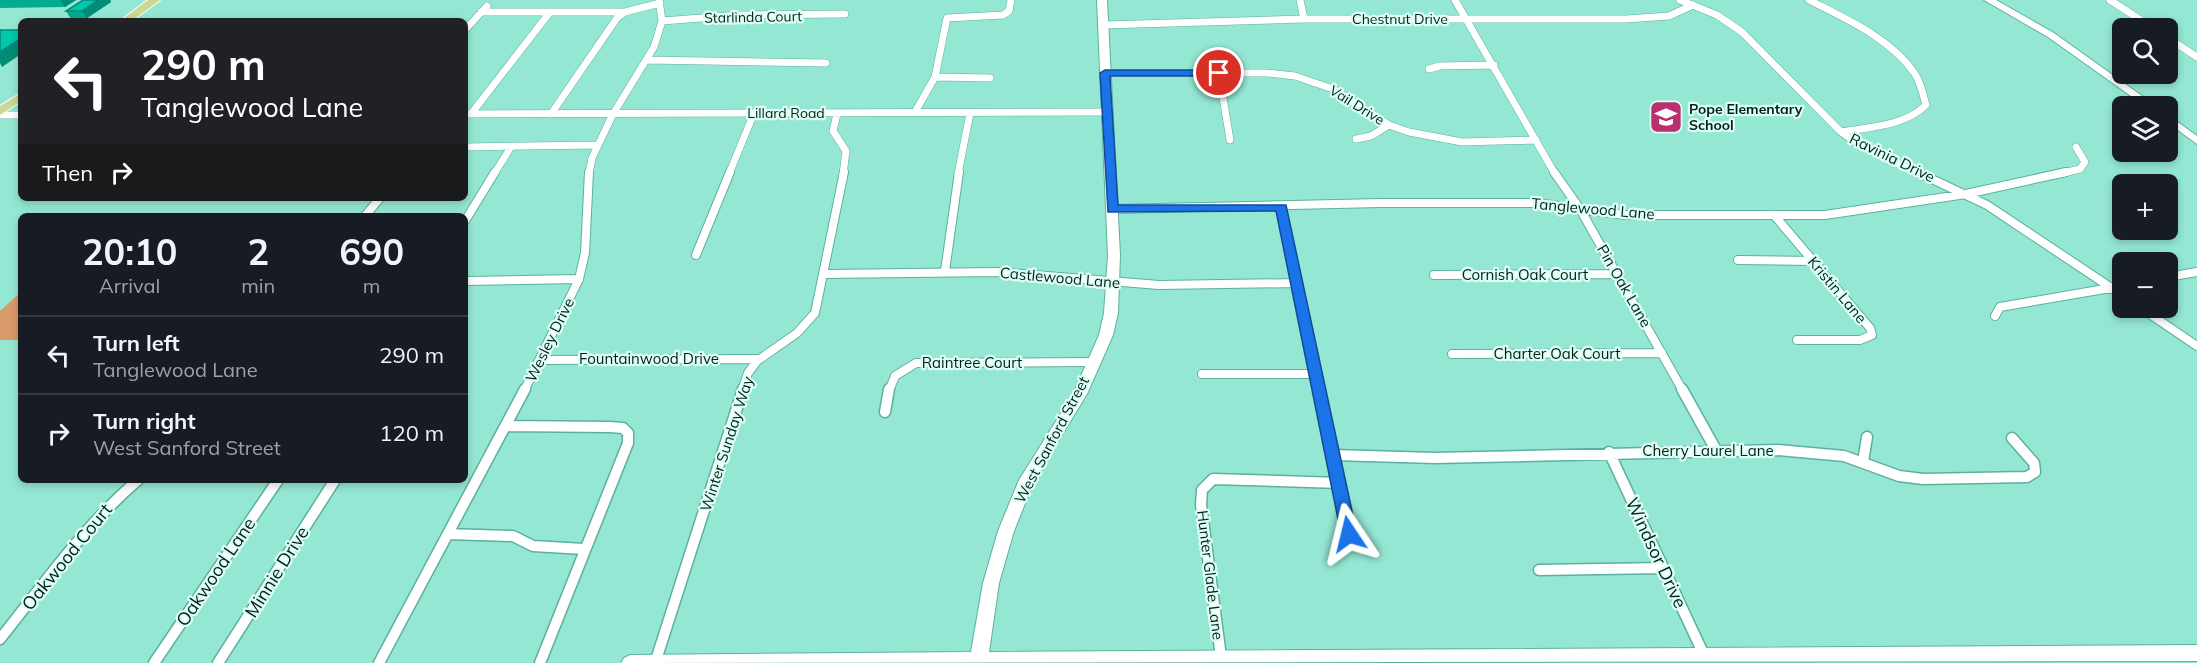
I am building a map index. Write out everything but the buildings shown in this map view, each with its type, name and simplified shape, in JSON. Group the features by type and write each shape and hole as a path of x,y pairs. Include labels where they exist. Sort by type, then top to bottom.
{"main road":[{"path":"129,18 155,0"},
{"path":"0,113 18,98"}],"street":[{"path":"915,112 935,77 947,18 958,15 1003,15 1009,10 1011,0"},
{"name":"West Sanford Street","path":"981,662 980,645 991,583 1009,524 1027,480 1080,394 1106,335 1111,313 1112,209 1102,0"},
{"path":"1300,0 1304,19"},
{"name":"Pin Oak Lane","path":"1455,0 1556,176 1580,209 1716,450"},
{"name":"Ravinia Drive","path":"1680,0 1728,22 1742,32 1841,132 1861,146 1987,205 2112,287"},
{"path":"1809,0 1835,13 1899,57 1915,74 1926,105 1915,114 1893,122 1841,132"},
{"path":"1989,0 2051,35 2137,96"},
{"path":"2110,0 2138,18"},
{"path":"481,12 625,12 660,1"},
{"name":"Wesley Drive","path":"379,663 507,426 579,279 585,253 588,176 598,145 613,114 647,60 661,30 660,1"},
{"name":"Chestnut Drive","path":"1104,25 1304,19 1653,18 1669,16 1693,5"},
{"path":"468,27 487,6"},
{"path":"468,114 550,12"},
{"path":"551,114 617,18 625,12"},
{"name":"Starlinda Court","path":"662,21 740,15 845,14"},
{"path":"2178,45 2197,57"},
{"path":"647,60 826,63"},
{"path":"1429,69 1440,66 1494,66"},
{"name":"Vail Drive","path":"1105,73 1267,73 1307,78 1333,89 1389,125 1437,139 1461,142 1536,140"},
{"path":"1219,73 1230,140"},
{"path":"935,77 990,78"},
{"path":"945,271 958,176 970,112"},
{"name":"Lillard Road","path":"468,114 1107,112"},
{"path":"0,113 18,115"},
{"path":"696,255 754,113"},
{"name":"Winter Sunday Way","path":"656,663 748,373 758,359 777,349 809,324 815,314 845,166 846,151 832,133 837,114"},
{"path":"1356,139 1371,136 1389,125"},
{"path":"2178,126 2197,141"},
{"path":"468,147 598,145"},
{"path":"468,216 511,147"},
{"name":"Tanglewood Lane","path":"1112,209 1380,203 1537,203 1624,216 1774,216 1852,213 1966,194 2080,169 2085,162 2076,147"},
{"path":"368,213 378,201"},
{"path":"1281,207 1349,534"},
{"name":"Kristin Lane","path":"1774,216 1870,328 1872,335 1860,340 1797,340"},
{"path":"1738,260 1813,261"},
{"name":"Castlewood Lane","path":"824,274 998,272 1159,285 1296,283"},
{"path":"2178,275 2197,272"},
{"name":"Cornish Oak Court","path":"1434,275 1617,274"},
{"path":"468,281 579,279"},
{"path":"1995,316 2000,307 2112,288"},
{"path":"2155,318 2197,346"},
{"name":"Charter Oak Court","path":"1452,354 1662,353"},
{"name":"Fountainwood Drive","path":"541,360 758,359"},
{"name":"Raintree Court","path":"885,412 892,378 900,370 916,363 1093,362"},
{"path":"1202,374 1315,374"},
{"path":"507,426 610,427 623,428 628,434 628,443 540,663"},
{"path":"1863,462 1867,437"},
{"name":"Cherry Laurel Lane","path":"1334,455 1435,458 1716,450 1810,452 1844,456 1899,476 1923,479 2027,477 2035,471 2034,463 2012,438"},
{"name":"Windsor Drive","path":"1609,452 1704,655"},
{"name":"Hunter Glade Lane","path":"1221,657 1201,505 1202,490 1213,479 1340,483"},
{"name":"Oakwood Court","path":"0,639 97,518 134,483"},
{"name":"Oakwood Lane","path":"154,663 276,483"},
{"name":"Minnie Drive","path":"218,663 333,483"},
{"path":"448,534 513,536 532,546 584,549"},
{"path":"1539,570 1663,568"},
{"path":"630,663 981,662 1221,657 1555,659 1704,655 2061,658 2197,653"}],"shaded area":[{"path":"18,295 18,340 0,340 0,311"}],"place":[{"name":"Pope Elementary School","path":"1666,117"}],"route":[{"path":"1219,73 1105,73 1112,209 1281,207 1349,534"}]}
